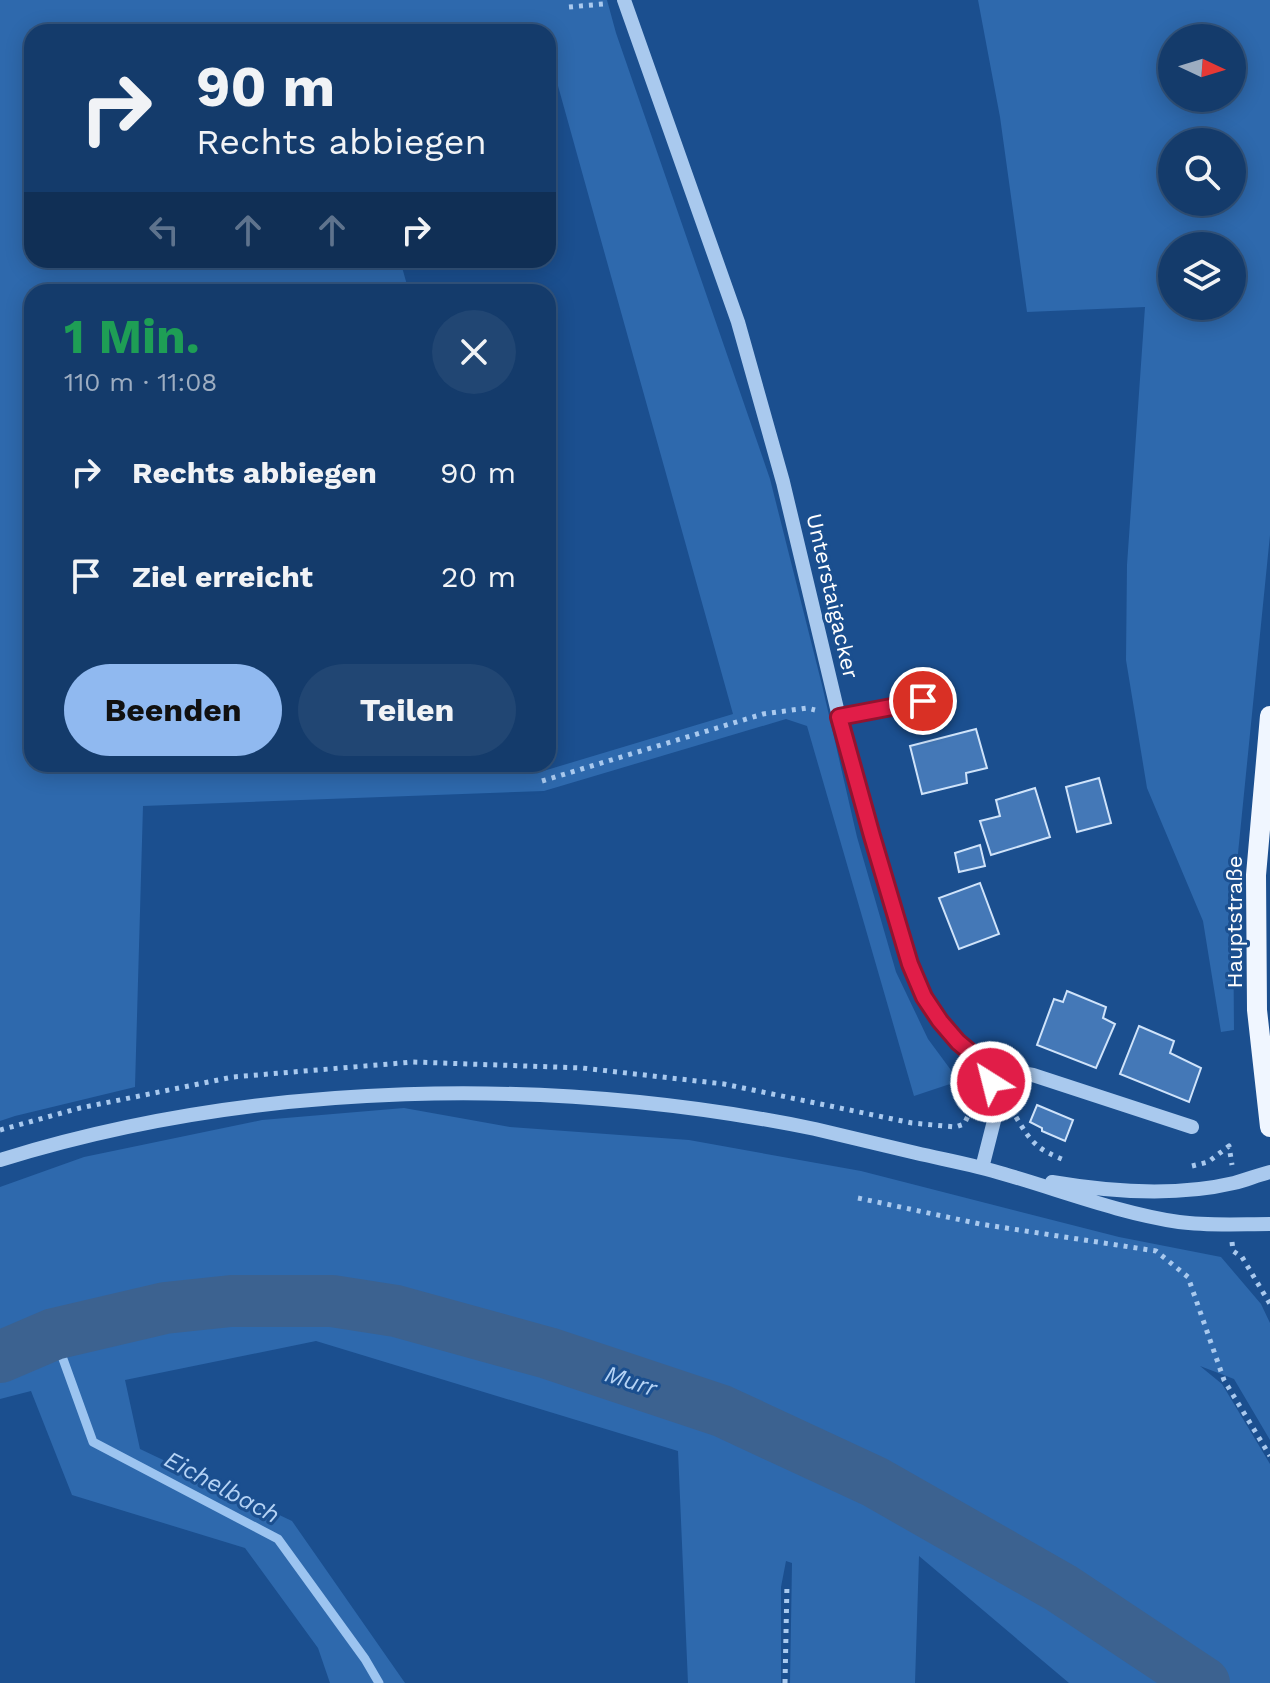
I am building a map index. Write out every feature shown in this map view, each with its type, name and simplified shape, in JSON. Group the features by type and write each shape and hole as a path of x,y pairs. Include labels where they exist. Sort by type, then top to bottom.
{"main road":[{"name":"Hauptstraße","path":"1270,716 1256,875 1257,1010 1270,1127"}],"street":[{"name":"Unterstaigacker","path":"625,3 738,322 783,482 839,717 910,964 924,997 958,1042 988,1067 1033,1075 1192,1127"},
{"path":"839,717 923,701"},
{"path":"982,1168 996,1113 988,1067"},
{"path":"0,1160 88,1137 228,1109 328,1098 498,1094 626,1101 714,1111 814,1129 982,1168 1135,1214 1182,1222 1270,1224"},
{"path":"1005,1174 1089,1188 1184,1191 1234,1183 1270,1172"}],"path":[{"path":"569,7 625,3"},
{"path":"542,781 763,714 807,708 839,717"},
{"path":"858,1198 980,1224 1156,1251 1188,1277 1224,1380 1270,1456"},
{"path":"1231,1246 1242,1257 1270,1304"},
{"path":"785,1683 787,1583"}],"shaded area":[{"path":"0,0 607,0 770,479 857,837 896,972 928,1039 959,1081 914,1096 807,726 786,719 544,791 143,806 135,1087 0,1121"},
{"path":"978,0 1270,0 1270,535 1233,903 1234,1030 1221,1032 1203,921 1147,788 1126,660 1127,565 1145,307 1027,312 1000,117"},
{"path":"404,1108 510,1127 689,1140 861,1171 1119,1237 1221,1257 1261,1304 1270,1323 1270,1440 1234,1379 1200,1366 1222,1384 1270,1464 1270,1683 1069,1683 919,1556 915,1683 790,1683 792,1563 786,1561 781,1587 781,1683 688,1683 678,1451 316,1341 125,1380 140,1449 292,1521 405,1683 330,1683 318,1648 245,1548 72,1495 31,1391 0,1399 0,1187 84,1157 262,1120"}],"building":[{"path":"976,729 987,768 966,773 967,783 922,794 910,746"},
{"path":"1099,778 1111,823 1077,832 1066,787"},
{"path":"1035,788 1050,837 991,855 980,821 1000,816 996,800"},
{"path":"980,845 985,866 959,872 955,853"},
{"path":"980,883 999,934 959,949 939,898"},
{"path":"1067,991 1106,1007 1103,1018 1115,1024 1096,1068 1037,1045 1054,999 1063,1002"},
{"path":"1139,1026 1174,1041 1170,1053 1201,1068 1189,1102 1120,1074"},
{"path":"1037,1105 1073,1120 1065,1141 1030,1122"}],"waterway":[{"name":"Murr","path":"0,1357 54,1334 165,1308 231,1301 332,1301 396,1311 548,1353 722,1411 875,1482 1061,1588 1204,1683"},
{"name":"Eichelbach","path":"54,1334 93,1442 278,1539 379,1683"}],"route":[{"path":"923,701 839,717 910,964 924,997 940,1021 958,1042 988,1067 991,1082"}]}
